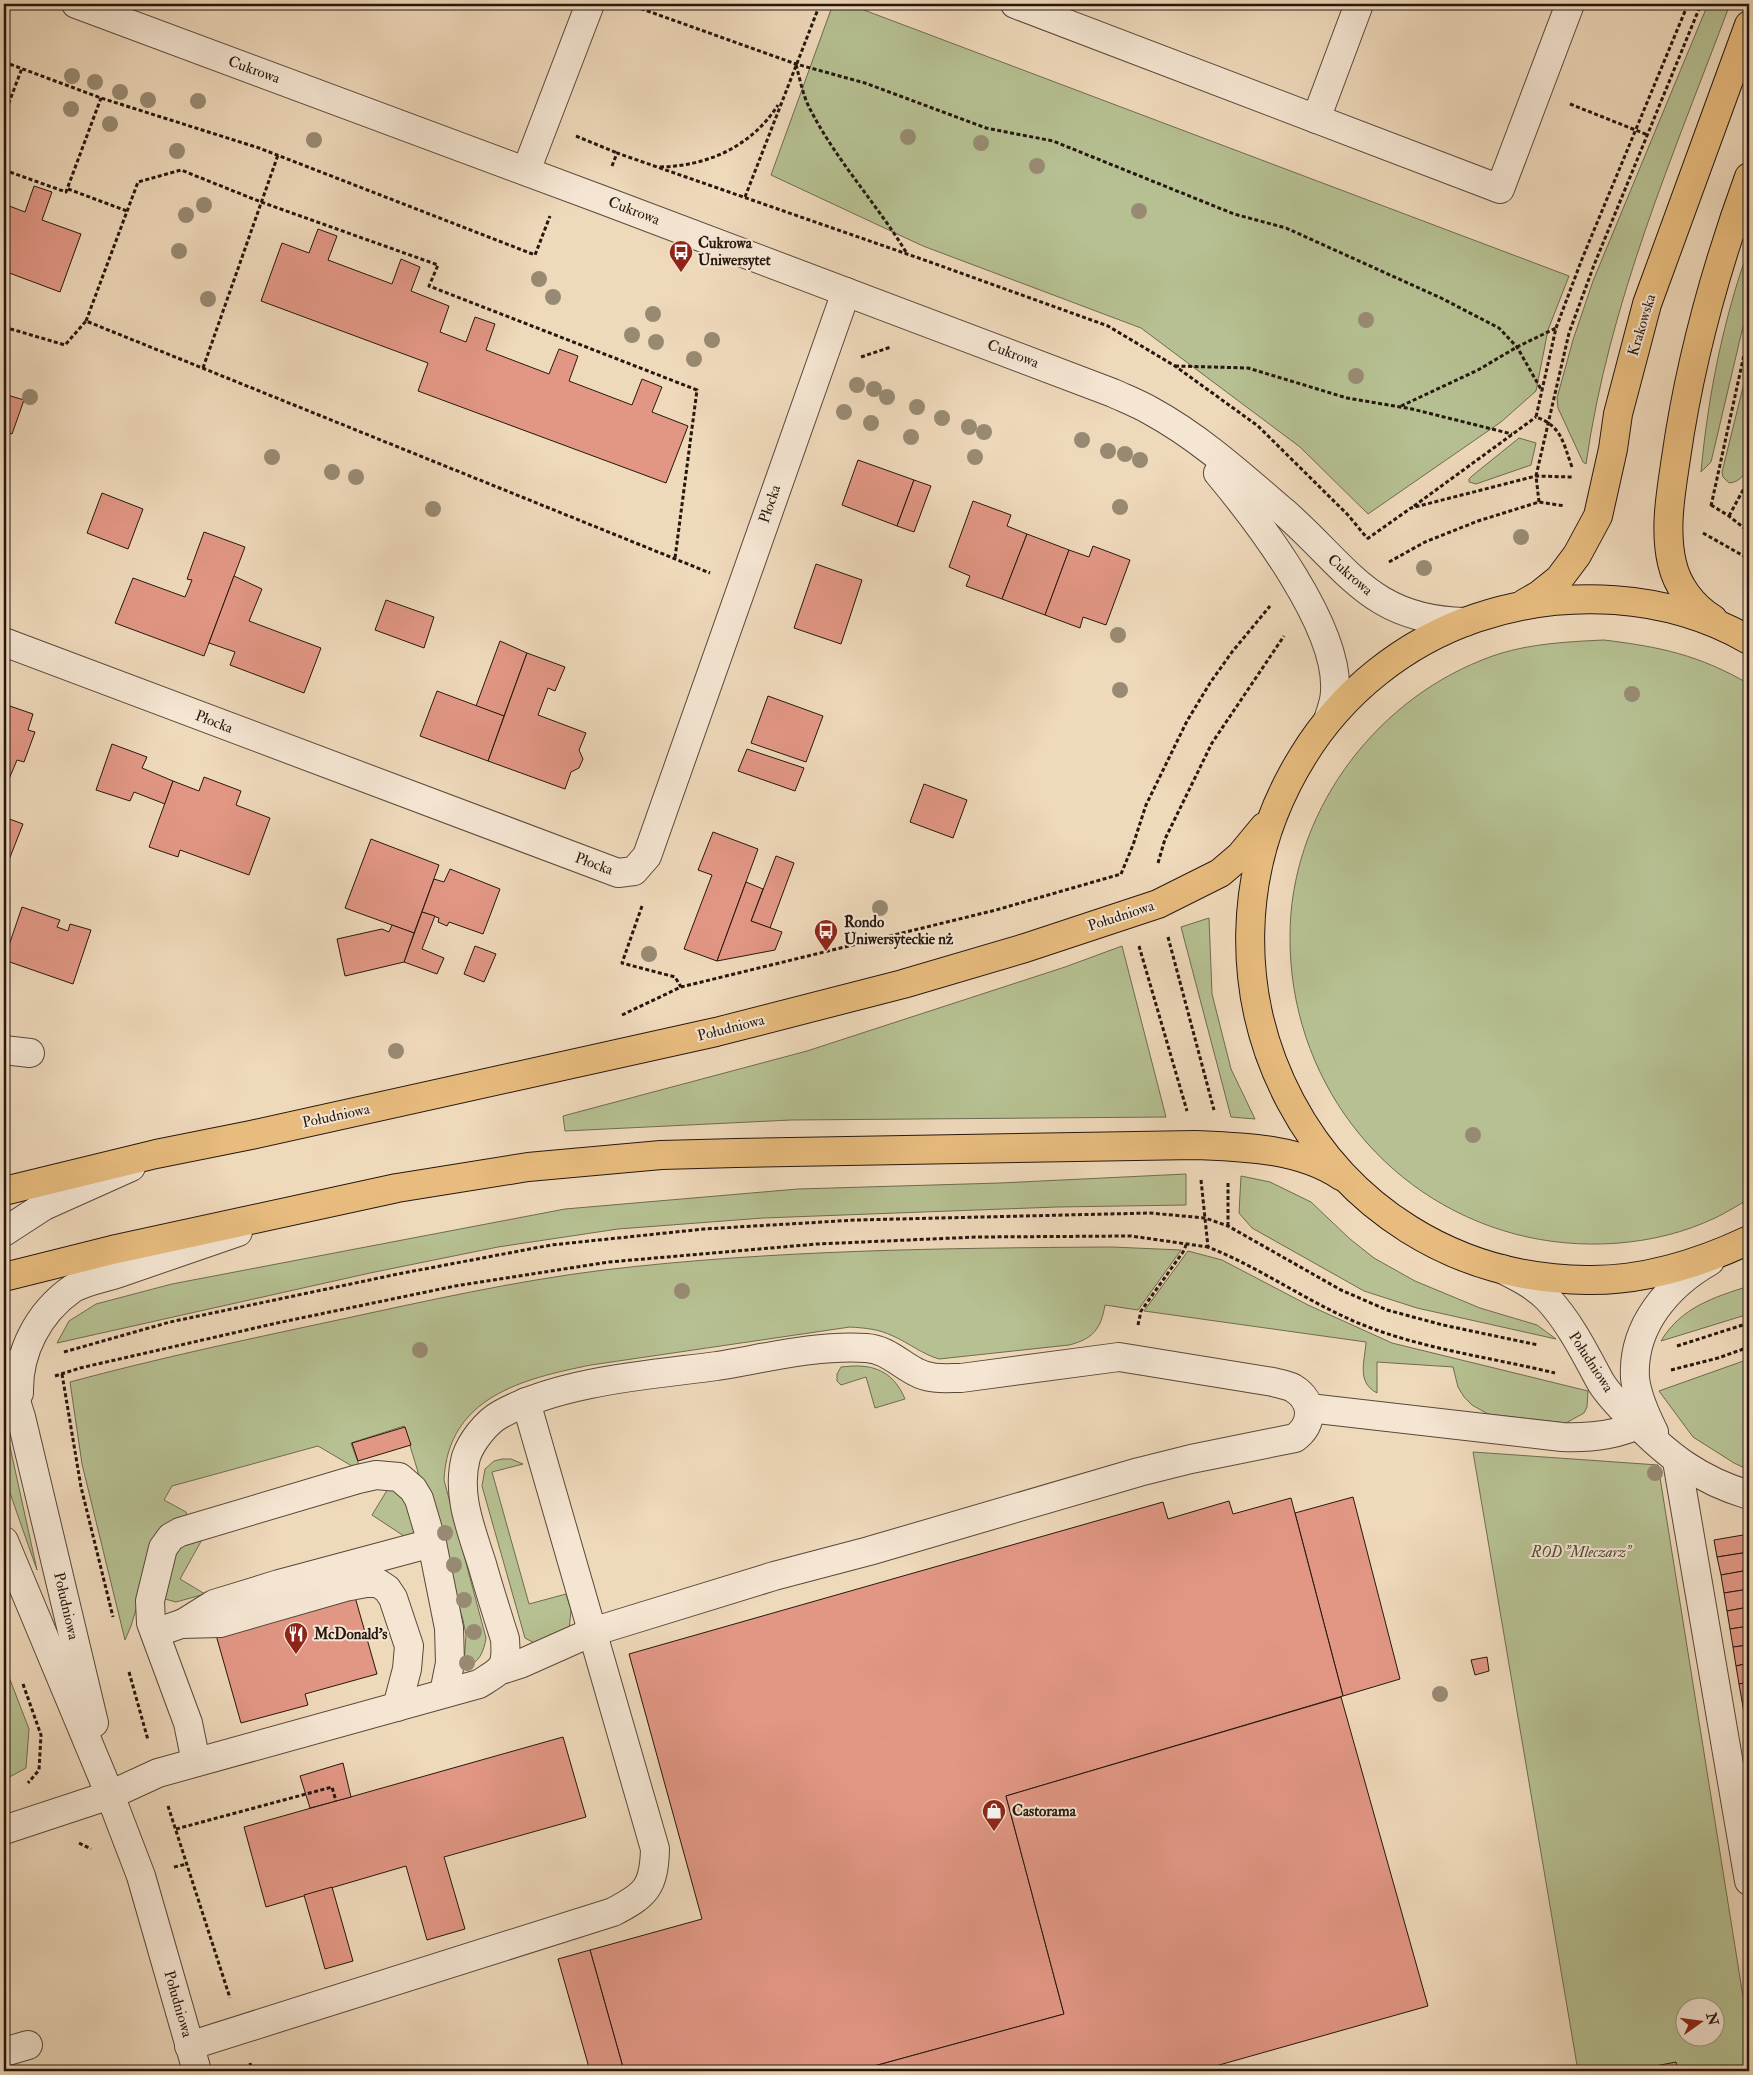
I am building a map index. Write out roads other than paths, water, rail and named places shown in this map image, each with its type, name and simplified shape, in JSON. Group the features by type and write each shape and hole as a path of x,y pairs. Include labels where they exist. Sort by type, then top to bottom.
{"main road":[{"name":"Krakowska","path":"1520,606 1539,595 1559,579 1578,555 1598,516 1613,449 1618,414 1647,304 1749,25"},
{"path":"1739,634 1702,612 1679,584 1672,565 1668,545 1670,500 1680,428 1698,337 1728,234 1749,177"},
{"path":"1739,634 1689,614 1633,602 1577,599 1520,606 1465,622 1414,647 1390,662 1368,680 1328,720 1310,743 1282,792 1262,845 1251,901 1249,958 1257,1014 1274,1069 1286,1095 1316,1143 1354,1186 1398,1222 1449,1250 1502,1269 1558,1278 1586,1280 1615,1279 1671,1270 1725,1252 1749,1240"},
{"name":"Południowa","path":"4,1190 156,1154 716,1032 903,984 1025,948 1158,904 1220,873 1240,856 1271,818"},
{"name":"Południowa","path":"4,1277 112,1250 397,1188 528,1167 651,1156 1171,1145 1254,1148 1315,1164 1334,1172 1354,1186"}],"street":[{"name":"Cukrowa","path":"76,4 526,171 1113,393 1151,411 1227,464 1285,513 1354,582 1375,597 1409,614 1431,620 1465,622"},
{"path":"526,171 590,4"},
{"path":"1015,4 1500,189 1570,4"},
{"path":"1316,119 1359,4"},
{"name":"Płocka","path":"4,642 618,873 634,871 647,856 846,292"},
{"name":"Cukrowa","path":"1185,433 1264,532 1316,616 1333,667 1335,690 1333,706 1328,720"},
{"name":"Południowa","path":"4,1232 44,1206 116,1175 156,1154"},
{"name":"Południowa","path":"110,1796 22,1417 14,1371 37,1327 59,1300 74,1288 318,1205"},
{"name":"Południowa","path":"1643,1422 1636,1380 1638,1351 1646,1324 1678,1282 1693,1270 1725,1252"},
{"name":"Południowa","path":"1502,1269 1530,1284 1546,1297 1559,1312 1601,1382 1643,1422 1677,1461 1703,1477 1749,1495"},
{"path":"4,1830 110,1796 158,1772 479,1684 503,1664 520,1664 592,1632 764,1579 869,1552 1139,1472 1295,1438 1304,1431 1309,1423 1308,1408 1302,1396 1292,1388 1274,1382 1119,1357 961,1378 934,1378 918,1373 892,1356 868,1348 812,1350 618,1379 526,1402 499,1415 476,1438 466,1456 462,1480 463,1498 469,1522 505,1639 503,1664"},
{"path":"193,2058 316,2005 613,1912 635,1901 647,1888 655,1871 655,1849 526,1402"},
{"path":"1308,1408 1562,1437 1587,1438 1606,1436 1643,1422"},
{"path":"1677,1461 1749,1881"},
{"path":"196,1762 188,1723 151,1623 150,1601 163,1548 171,1537 180,1532 358,1479 387,1474 399,1477 413,1489 419,1499 432,1543 449,1628 450,1663 444,1693"},
{"name":"Południowa","path":"4,1541 110,1796 141,1876 193,2058"},
{"path":"155,1633 181,1624 214,1604 279,1584 432,1543"},
{"path":"181,1624 220,1623 344,1587 378,1583 387,1589 393,1598 409,1646 407,1669 397,1708"}],"place":[{"name":"Cukrowa Uniwersytet","path":"681,273"},
{"name":"Rondo Uniwersyteckie nż","path":"826,952"},
{"name":"McDonald's","path":"296,1655"},
{"name":"Castorama","path":"994,1832"}],"park label":[{"name":"ROD \"Mleczarz\"","path":"1581,1552"}]}
